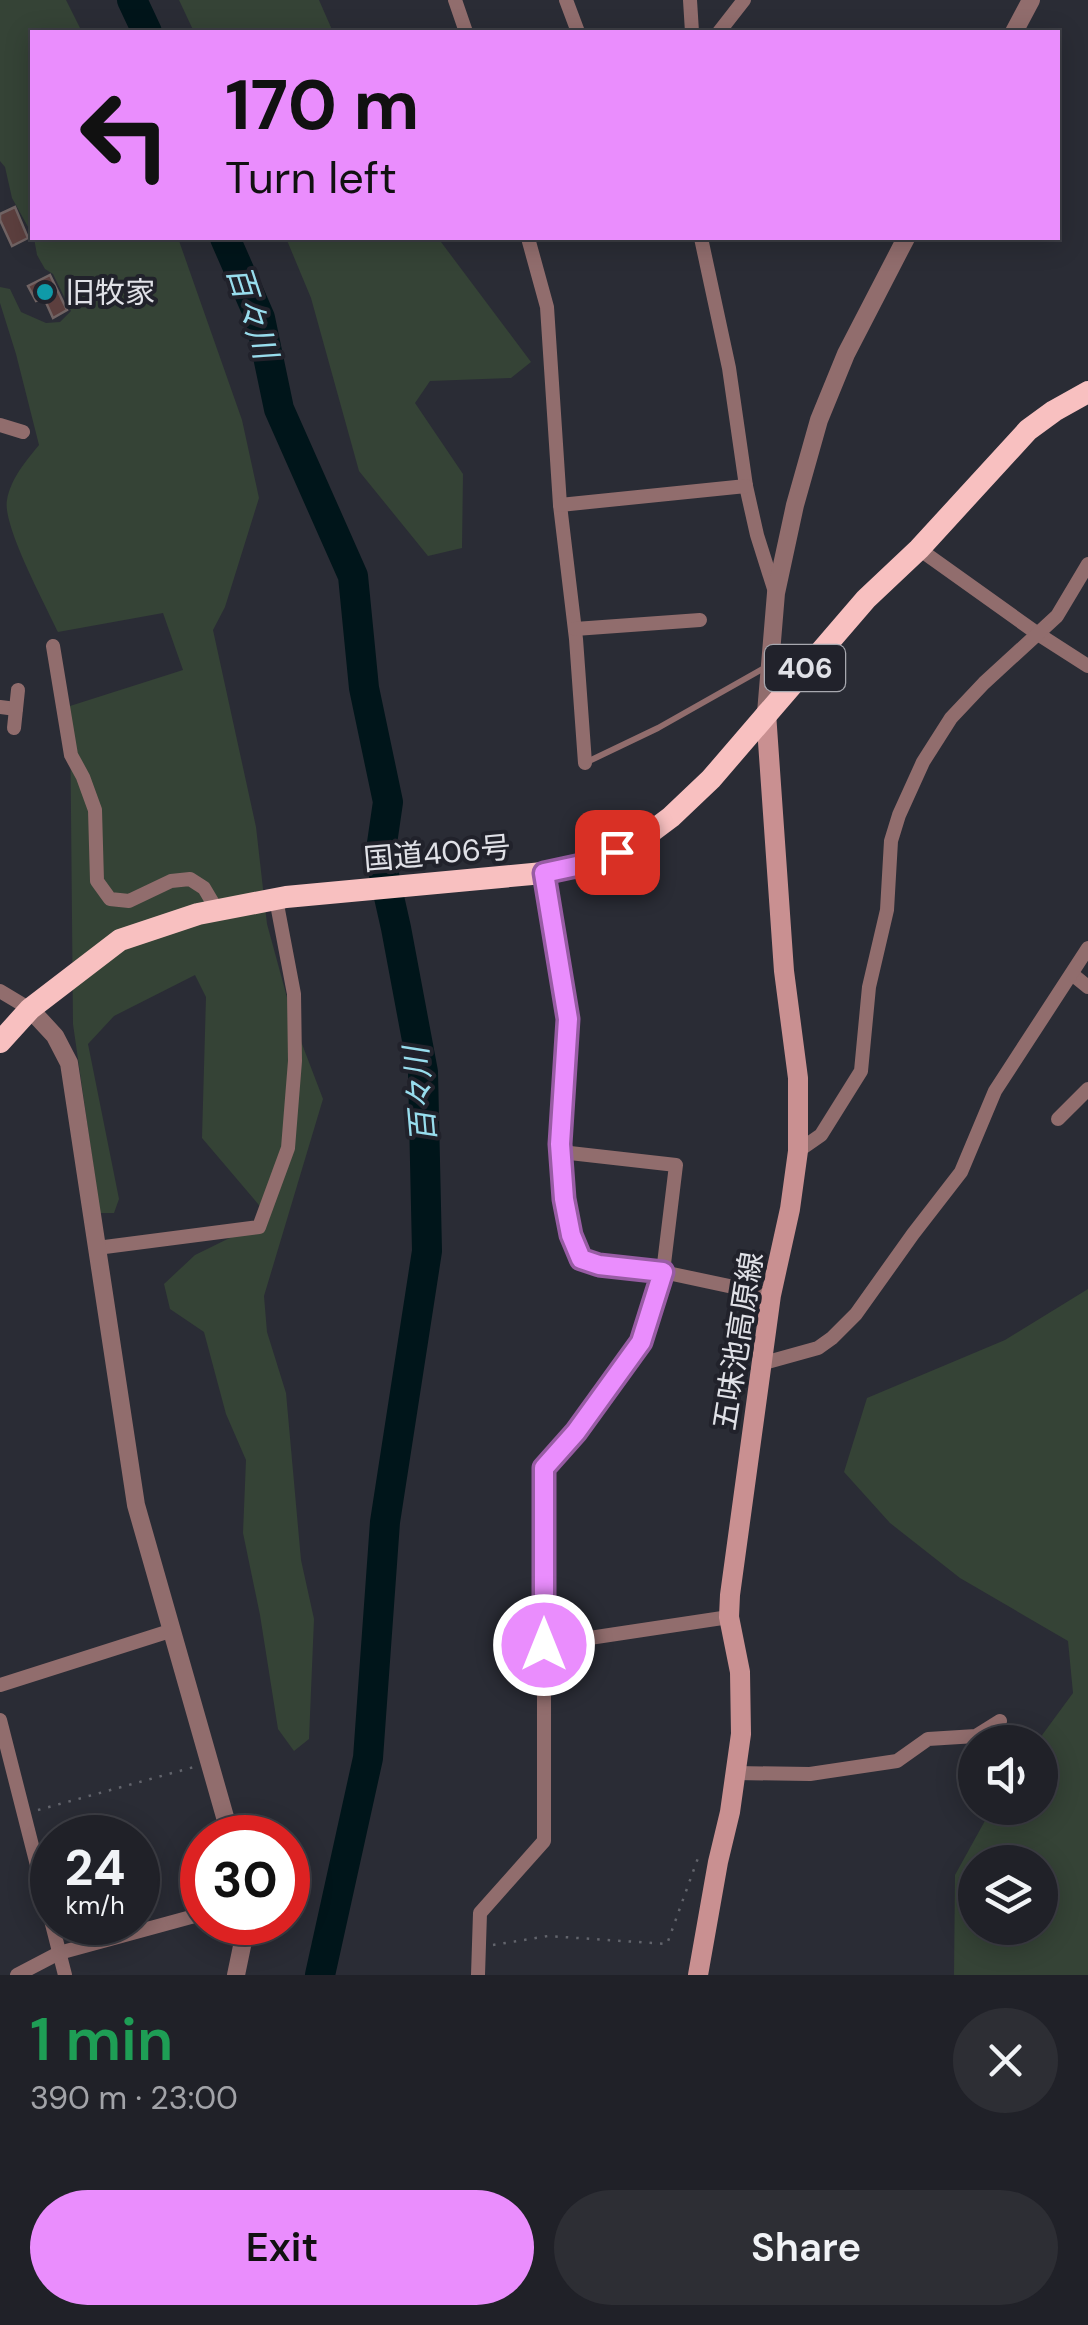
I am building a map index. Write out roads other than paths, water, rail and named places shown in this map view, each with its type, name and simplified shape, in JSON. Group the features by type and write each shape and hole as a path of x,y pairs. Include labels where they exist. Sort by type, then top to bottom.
{"highway":[{"name":"国道406号","path":"0,1042 30,1009 120,940 198,914 281,898 544,873 595,862 638,841 711,779 866,598 919,548 1028,430 1088,392"}],"main road":[{"name":"五味池高原線","path":"698,1975 741,1734 740,1672 729,1617 771,1295 798,1151 798,1078 784,971 766,713"}],"street":[{"path":"455,0 465,30"},
{"path":"566,0 577,30"},
{"path":"690,0 692,30"},
{"path":"720,30 744,0"},
{"path":"1015,30 1031,0"},
{"path":"529,240 547,307 560,505 586,762"},
{"path":"702,240 729,368 746,486 776,593"},
{"path":"766,713 776,593 794,504 818,420 846,354 905,240"},
{"path":"0,425 22,432"},
{"path":"560,505 746,486"},
{"path":"919,548 1088,666"},
{"path":"798,1151 821,1135 862,1071 870,987 887,910 891,841 915,780 950,718 1057,616 1088,564"},
{"path":"574,629 700,620"},
{"path":"53,646 70,755 96,810 97,881 104,893 110,899 129,901 171,882 190,879 204,888 217,910"},
{"path":"14,728 18,690"},
{"path":"0,707 16,709"},
{"path":"544,873 568,1019 561,1152 564,1199 571,1235 581,1259 771,1295"},
{"path":"97,1248 258,1228 288,1148 295,1061 294,994 281,898"},
{"path":"764,1363 818,1348 856,1314 961,1172 996,1091 1088,948"},
{"path":"1072,974 1088,987"},
{"path":"0,991 30,1009 55,1036 70,1063 136,1505 225,1815"},
{"path":"1058,1119 1088,1089"},
{"path":"478,1975 480,1913 544,1841 544,1468 576,1432 641,1342 663,1272 676,1165 561,1152"},
{"path":"544,1645 729,1617"},
{"path":"0,1684 173,1630"},
{"path":"0,1720 65,1975"},
{"path":"735,1772 810,1774 897,1762 928,1739 976,1736 1000,1720"},
{"path":"17,1975 59,1953 180,1920"},
{"path":"236,1975 242,1945"}],"lane":[{"path":"586,762 658,728 771,664"}],"waterway":[{"name":"百々川","path":"132,0 146,30"},
{"name":"百々川","path":"226,240 260,318 279,409 353,576 364,688 388,802 380,857 423,1072 427,1251 385,1522 368,1758 320,1975"}],"place":[{"name":"旧牧家","path":"45,292"}]}
